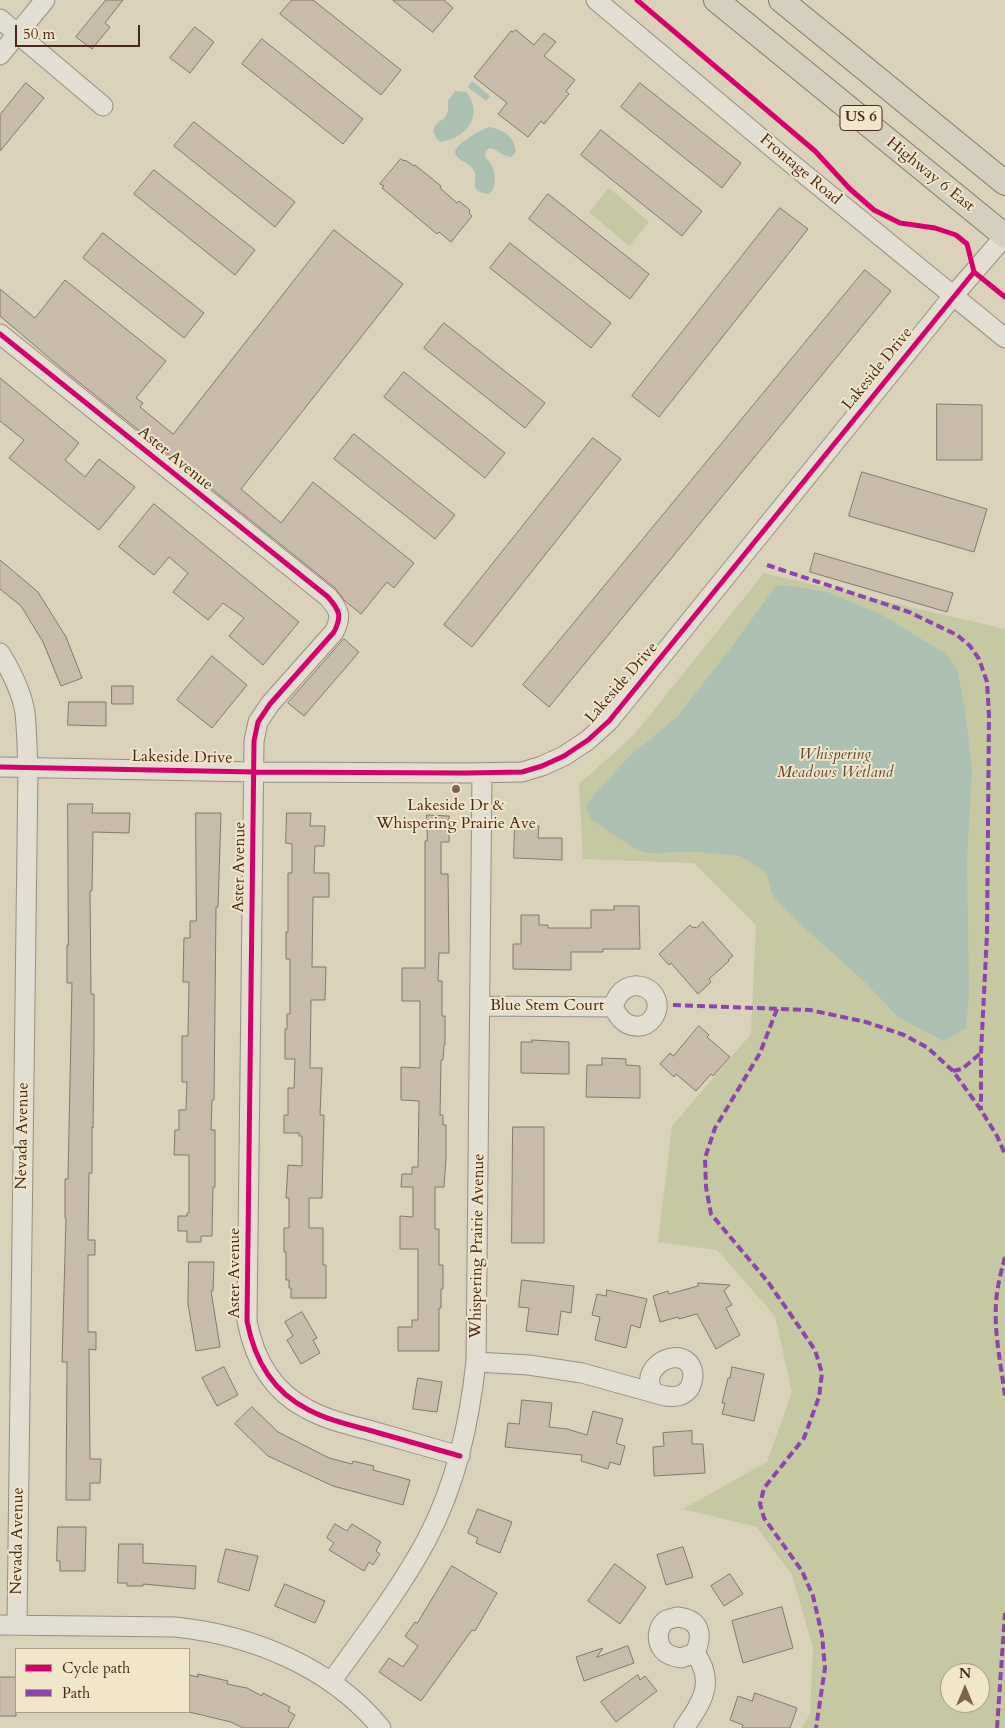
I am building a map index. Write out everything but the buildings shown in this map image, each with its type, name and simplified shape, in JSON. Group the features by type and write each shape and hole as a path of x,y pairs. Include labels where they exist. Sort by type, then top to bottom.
{"main road":[{"name":"Highway 6 East","path":"716,0 1005,236"},
{"name":"US 6","path":"781,0 1005,183"}],"street":[{"path":"0,55 44,0"},
{"name":"Frontage Road","path":"596,0 781,155 1005,338"},
{"path":"0,19 103,106"},
{"name":"Lakeside Drive","path":"0,767 254,772 482,773 522,772 542,766 564,756 588,740 609,721 954,296 1005,236"},
{"name":"Aster Avenue","path":"0,334 328,597 338,609 339,622 334,632 270,704 258,722 254,742 247,1321 251,1341 260,1362 273,1381 287,1396 306,1409 328,1418 460,1456"},
{"name":"Nevada Avenue","path":"0,653 20,693 25,712 28,768 8,1625"},
{"name":"Whispering Prairie Avenue","path":"331,1682 403,1580 427,1540 446,1498 460,1456 472,1404 476,1362 482,773"},
{"name":"Blue Stem Court","path":"480,1006 614,1007"},
{"path":"476,1362 529,1365 582,1373 652,1392"},
{"path":"8,1625 175,1627 204,1630 241,1639 270,1649 331,1682 355,1701 381,1728"},
{"path":"684,1728 703,1699 706,1687 706,1673 701,1660 695,1653"}],"green space":[{"path":"609,188 649,222 629,246 589,212"},
{"name":"Whispering Meadows Wetland","path":"764,573 1005,629 1005,1728 802,1728 810,1714 813,1648 792,1575 757,1527 683,1509 767,1462 792,1392 775,1316 717,1250 658,1242 672,1126 751,1034 756,925 694,863 583,859 579,784 634,735"}],"shaded area":[{"path":"472,81 490,96 486,101 468,87"},
{"path":"455,91 466,92 474,109 473,117 470,124 458,136 441,142 433,131 435,126 447,114 448,101"},
{"path":"489,127 507,134 513,141 516,151 512,157 490,148 486,151 485,157 491,164 495,176 493,190 488,194 478,191 475,186 474,171 469,165 458,158 455,152 464,141"},
{"path":"782,585 828,592 884,616 946,654 957,669 965,709 972,769 967,860 969,995 966,1028 944,1041 899,1018 866,983 773,897 766,872 740,856 697,852 649,853 635,849 592,820 585,807 597,791 632,754 676,718 776,586"}],"marked path":[{"path":"767,565 909,612 957,635 970,646 979,659 987,682 989,715 987,934 981,1053 981,1110"},
{"path":"673,1005 810,1010 866,1022 904,1035 928,1048 953,1071 981,1110 997,1136 1005,1154"},
{"path":"777,1009 760,1053 715,1128 705,1158 706,1187 711,1214 768,1282 815,1350 822,1373 819,1397 804,1438 764,1488 760,1504 764,1518 802,1571 813,1596 822,1635 825,1668 816,1728"},
{"path":"953,1071 962,1069 981,1053"},
{"path":"1005,1257 996,1303 998,1349 1005,1396"},
{"path":"997,1728 1005,1613"}],"cycle path":[{"path":"637,0 815,151 850,189 874,210 900,223 935,228 956,235 967,244 974,272 1005,297"},
{"path":"0,767 254,772 522,772 542,766 564,756 588,740 609,721 974,272"},
{"path":"0,334 328,597 337,610 339,618 334,632 270,704 258,722 254,741 247,1321 254,1348 266,1372 274,1383 295,1402 331,1419 460,1456"}],"place":[{"name":"Lakeside Dr & Whispering Prairie Ave","path":"456,789"}]}
